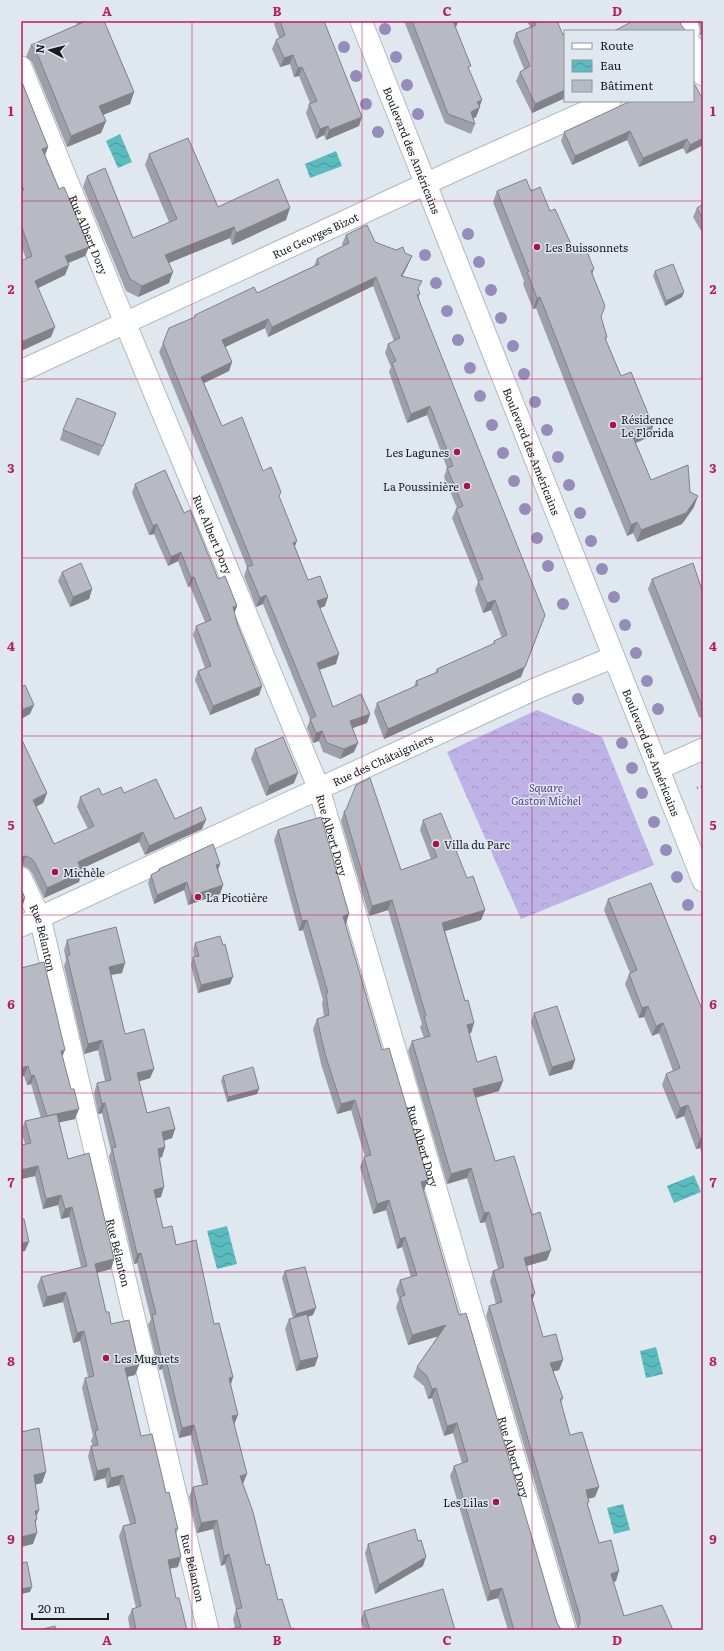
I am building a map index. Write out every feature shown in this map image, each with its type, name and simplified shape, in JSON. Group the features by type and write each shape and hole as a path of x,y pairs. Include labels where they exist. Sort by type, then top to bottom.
{"street":[{"name":"Boulevard des Américains","path":"362,21 703,881"},
{"name":"Rue Albert Dory","path":"21,68 125,323 319,789 565,1630"},
{"name":"Rue Georges Bizot","path":"21,371 426,184 608,102"},
{"name":"Rue des Châtaigniers","path":"30,922 535,689 614,657"},
{"path":"658,769 703,749"},
{"name":"Rue Bélanton","path":"21,878 30,922 208,1630"}],"path":[{"path":"697,788 703,786"}],"green space":[{"name":"Square Gaston Michel","path":"537,710 602,737 654,865 521,919 447,752"}],"water":[{"path":"120,134 132,162 118,168 106,141"},
{"path":"336,151 342,166 310,178 305,164"},
{"path":"694,1175 701,1192 674,1203 667,1186"},
{"path":"227,1226 237,1264 217,1269 207,1231"},
{"path":"656,1347 663,1374 646,1378 640,1351"},
{"path":"623,1504 630,1530 614,1534 607,1508"}],"building":[{"path":"86,21 104,21 134,92 99,106 106,121 71,136 36,51 31,45"},
{"path":"280,21 324,21 362,117 329,130 328,126 320,129 309,104 317,101 302,67 298,68 293,55 284,58 276,40 285,35"},
{"path":"412,21 453,21 471,66 468,67 482,100 477,102 480,107 471,112 475,124 448,114"},
{"path":"535,21 557,21 564,34 564,90 535,104 520,72 530,66 516,33 536,25"},
{"path":"633,21 680,21 685,30 616,30"},
{"path":"21,80 48,147 42,149 59,189 64,187 89,247 65,256 69,265 35,281 55,327 21,342 21,261 32,256 21,225 21,191 24,190 21,184"},
{"path":"694,85 703,100 703,138 690,145 687,139 643,158 630,131 575,156 564,132 629,102 694,102"},
{"path":"188,138 218,207 278,179 290,208 236,233 234,227 165,255 173,272 142,286 130,279 87,176 105,168 133,238 177,219 149,154"},
{"path":"526,179 531,191 540,187 550,211 555,209 575,253 586,249 594,269 591,271 605,306 601,317 607,337 605,338 621,376 631,372 653,426 632,435 651,480 688,465 690,492 698,496 686,513 641,530 637,522 631,525 540,297 537,298 527,272 529,272 497,191"},
{"path":"703,204 703,219 697,208"},
{"path":"367,225 375,242 396,250 403,247 405,253 412,256 401,276 422,281 418,288 420,294 417,295 545,615 525,667 388,729 377,703 418,685 416,681 438,672 437,669 495,643 494,641 507,635 495,600 487,603 478,581 483,579 456,509 463,506 447,468 453,466 430,406 411,414 392,363 396,361 388,344 400,338 376,277 272,327 268,319 222,340 232,362 201,377 222,426 242,417 263,471 271,467 281,492 279,496 297,541 293,543 308,580 320,576 328,597 317,601 339,654 317,663 333,707 361,694 370,714 350,721 358,743 344,749 327,743 322,731 316,733 310,719 316,716 266,595 260,598 247,567 253,565 163,343 169,328 195,317 195,315 254,287 257,293 319,264 317,259 349,243 346,235"},
{"path":"673,264 684,292 666,301 655,271"},
{"path":"77,398 116,413 103,446 63,430"},
{"path":"165,470 184,513 190,510 218,579 225,576 237,606 233,607 238,626 262,686 213,706 198,671 211,666 196,626 211,620 194,577 191,578 181,552 171,557 157,524 153,526 135,484"},
{"path":"81,563 92,589 73,597 62,572"},
{"path":"693,563 703,593 703,708 652,579"},
{"path":"25,685 34,705 21,710 21,687"},
{"path":"283,737 298,773 269,786 255,749"},
{"path":"21,738 47,793 33,800 54,844 94,826 80,797 99,788 102,795 121,787 124,793 156,779 175,819 201,807 206,820 149,846 143,832 78,862 82,872 47,888 32,859 26,856 21,857"},
{"path":"370,778 401,870 437,857 423,820 441,813 467,878 473,876 485,910 442,923 465,1001 468,1000 474,1023 467,1025 477,1062 496,1056 503,1081 473,1089 495,1161 514,1156 532,1215 540,1212 551,1250 524,1258 535,1293 531,1295 543,1337 556,1334 563,1360 550,1363 563,1398 560,1399 570,1435 582,1432 599,1487 586,1490 589,1502 587,1503 599,1543 611,1540 619,1571 611,1574 624,1616 662,1605 673,1630 575,1630 580,1623 580,1617 489,1306 502,1302 493,1271 504,1267 489,1212 484,1213 471,1168 451,1174 412,1041 430,1036 424,1017 426,1016 392,900 372,906 344,811 346,810 356,785"},
{"path":"321,817 349,914 343,916 382,1050 389,1048 428,1180 421,1182 459,1315 466,1313 557,1623 563,1630 514,1630 502,1588 490,1591 454,1466 468,1461 457,1423 447,1426 436,1388 432,1389 427,1376 417,1367 446,1325 412,1335 400,1297 405,1295 400,1280 417,1275 405,1237 400,1239 389,1200 377,1204 364,1157 371,1155 355,1100 341,1104 325,1054 317,1019 329,1015 326,993 328,993 307,920 302,921 278,830"},
{"path":"213,844 220,864 216,865 223,885 191,896 187,882 157,895 151,875 160,870 159,869"},
{"path":"651,883 701,1007 703,1006 703,1137 700,1139 688,1105 680,1108 666,1074 680,1068 663,1023 656,1026 648,1006 642,1008 629,974 637,970 608,899"},
{"path":"21,889 25,898 21,900"},
{"path":"116,927 125,963 109,967 125,1034 144,1029 154,1069 137,1073 147,1113 169,1107 175,1129 162,1132 165,1147 158,1149 164,1187 154,1190 163,1228 172,1226 176,1245 196,1240 214,1324 219,1323 233,1377 229,1378 238,1415 232,1416 247,1474 240,1476 253,1512 266,1565 269,1564 278,1600 282,1599 291,1629 294,1628 295,1630 230,1630 241,1627 236,1609 242,1608 229,1554 224,1556 217,1520 201,1523 193,1487 208,1484 194,1425 182,1428 166,1359 162,1360 152,1315 156,1314 141,1253 137,1254 112,1148 116,1147 105,1103 102,1104 97,1083 111,1080 102,1040 88,1044 67,956 70,955 67,940"},
{"path":"220,936 223,945 225,944 233,977 201,985 193,957 199,956 195,943"},
{"path":"44,962 65,1050 61,1051 71,1089 74,1089 79,1109 47,1116 34,1075 31,1076 28,1066 21,1068 21,968"},
{"path":"557,1006 575,1060 552,1067 534,1013"},
{"path":"253,1067 259,1089 228,1097 223,1076"},
{"path":"57,1114 68,1159 89,1153 114,1259 95,1264 106,1312 109,1312 111,1324 129,1320 139,1365 125,1368 141,1436 152,1434 166,1493 169,1492 178,1529 175,1529 181,1557 168,1560 176,1598 179,1598 187,1630 136,1630 132,1609 141,1606 123,1526 136,1523 123,1475 111,1478 109,1468 97,1471 91,1446 98,1445 95,1431 98,1430 85,1378 94,1376 84,1331 77,1333 66,1292 47,1297 41,1277 87,1266 72,1207 65,1209 61,1195 46,1199 38,1166 21,1170 21,1145 31,1143 25,1121"},
{"path":"21,1219 24,1219 29,1242 21,1243"},
{"path":"305,1267 316,1308 296,1314 285,1271"},
{"path":"307,1314 318,1357 300,1361 289,1319"},
{"path":"39,1428 46,1472 34,1475 39,1510 35,1511 37,1519 35,1520 37,1533 21,1537 21,1432"},
{"path":"415,1529 418,1541 421,1540 426,1557 379,1585 368,1544"},
{"path":"27,1562 32,1587 21,1589 21,1563"},
{"path":"443,1589 455,1630 370,1630 364,1611"},
{"path":"55,1626 56,1630 39,1630"}],"place":[{"name":"Les Buissonnets","path":"537,247"},
{"name":"Résidence Le Florida","path":"613,425"},
{"name":"Les Lagunes","path":"457,452"},
{"name":"La Poussinière","path":"467,486"},
{"name":"Villa du Parc","path":"436,844"},
{"name":"Michèle","path":"55,872"},
{"name":"La Picotière","path":"198,897"},
{"name":"Les Muguets","path":"106,1358"},
{"name":"Les Lilas","path":"496,1502"}]}
